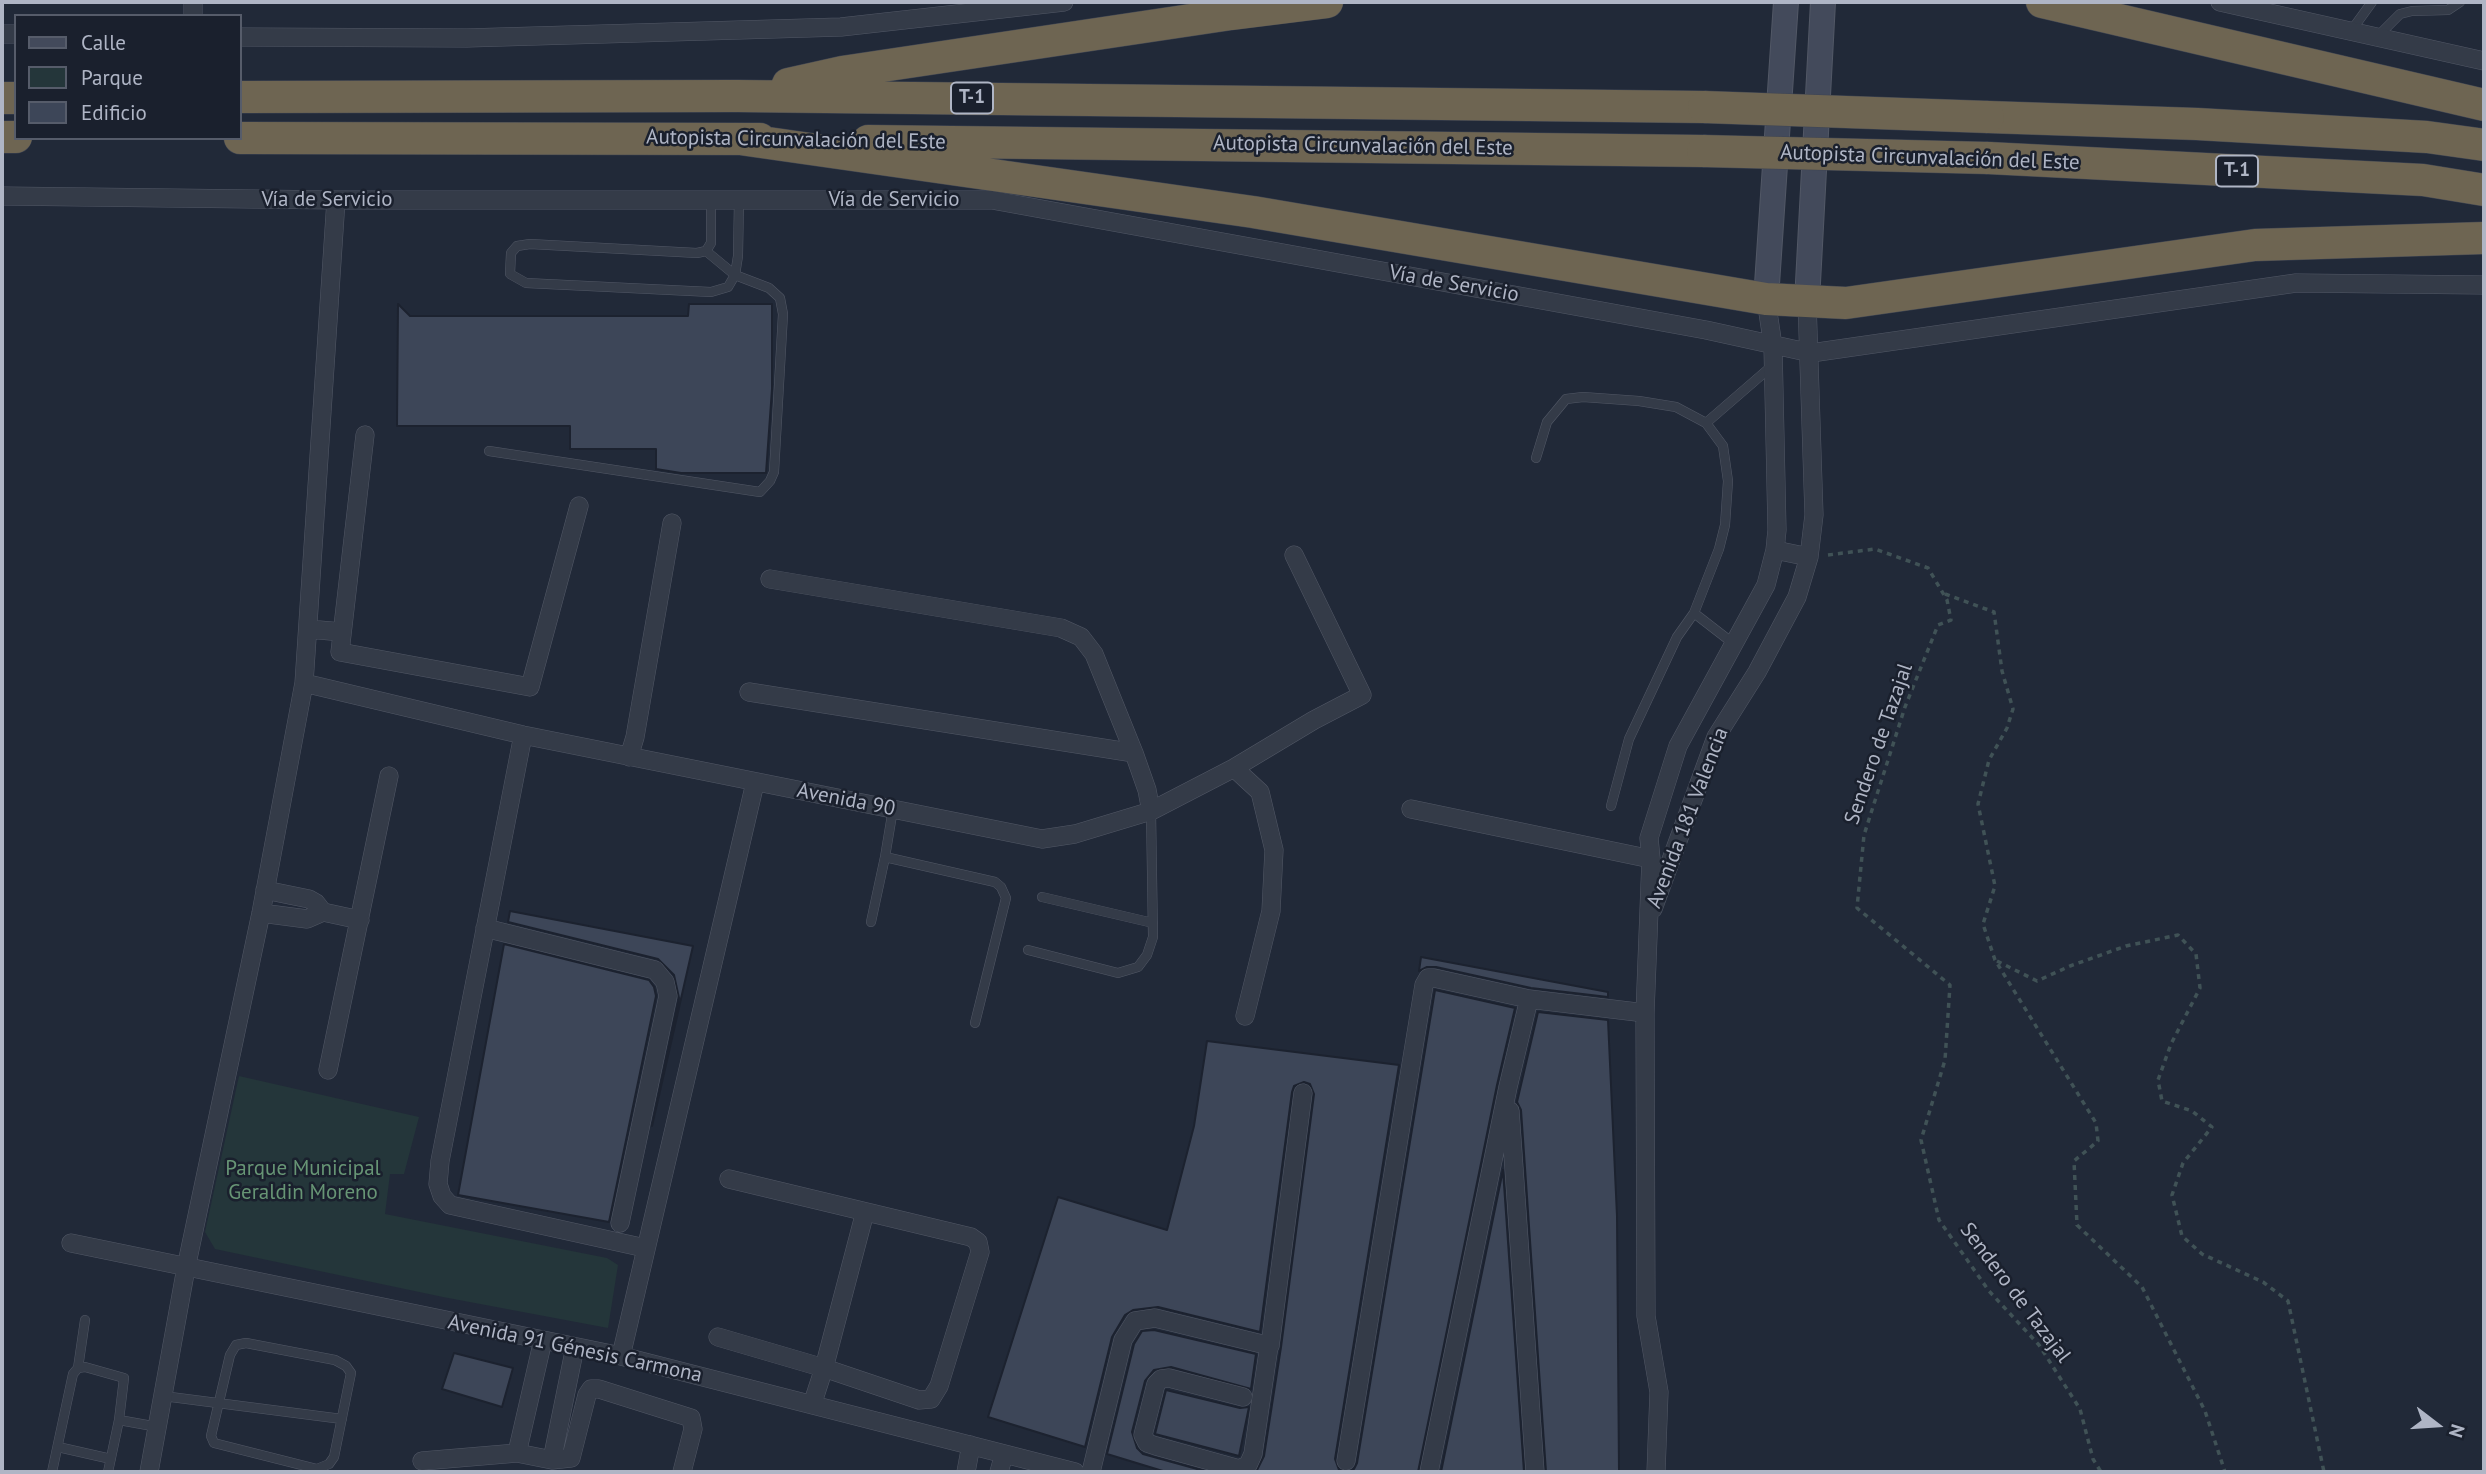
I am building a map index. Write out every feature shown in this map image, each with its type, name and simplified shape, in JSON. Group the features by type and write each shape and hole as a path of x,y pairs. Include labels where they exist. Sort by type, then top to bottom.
{"highway":[{"path":"737,96 842,72 1326,2"},
{"path":"2042,2 2484,105"},
{"name":"Autopista Circunvalación del Este","path":"242,97 737,96 1704,107 2197,124 2427,137 2484,145"},
{"name":"Autopista Circunvalación del Este","path":"242,138 740,139 1703,150 1988,158 2423,180 2484,190"},
{"path":"740,139 1253,212 1766,299 1846,303 2255,245 2484,238"}],"street":[{"path":"242,37 467,38 841,27 1064,2"},
{"name":"Avenida 181 Valencia","path":"1649,919 1649,838 1678,746 1766,585 1775,550 1777,530 1773,346 1766,299 1786,2"},
{"name":"Avenida 181 Valencia","path":"1649,919 1716,737 1797,597 1809,557 1814,514 1811,353 1807,301 1823,2"},
{"path":"2220,2 2484,61"},
{"name":"Vía de Servicio","path":"2,195 336,200 992,200 1692,327 1811,353 2296,283 2484,285"},
{"path":"149,1472 186,1268 261,913 304,683 336,200"},
{"path":"365,435 340,652 530,687 579,506"},
{"path":"629,757 635,737 672,523"},
{"path":"1775,550 1809,557"},
{"name":"Avenida 90","path":"304,683 523,736 755,783 1042,838 1075,834 1151,811 1234,768 1362,695 1294,555"},
{"path":"770,579 1061,628 1081,637 1094,654 1134,753 1151,811"},
{"path":"307,629 342,632"},
{"path":"749,692 1134,753"},
{"path":"523,736 440,1161 438,1184 442,1196 450,1205 645,1248"},
{"path":"1234,768 1260,792 1274,850 1271,911 1245,1016"},
{"path":"328,1070 389,776"},
{"path":"621,1356 755,783"},
{"path":"1411,809 1651,859"},
{"path":"265,890 309,899 323,912"},
{"path":"261,913 307,919 323,912 360,920"},
{"path":"1649,919 1645,1013 1646,1316 1659,1392 1656,1472"},
{"path":"485,928 655,970 666,982 668,996 620,1223"},
{"path":"1346,1461 1427,978 1529,999 1645,1013"},
{"path":"1429,1472 1508,1087 1529,999"},
{"path":"1508,1087 1535,1472"},
{"path":"1091,1472 1123,1340 1135,1321 1155,1318 1270,1346 1303,1093"},
{"path":"718,1337 824,1368 919,1400 931,1399 939,1386 980,1252 978,1242 971,1237 729,1179"},
{"path":"812,1405 865,1212"},
{"name":"Avenida 91 Génesis Carmona","path":"71,1243 621,1356 1075,1472"},
{"path":"517,1453 543,1340"},
{"path":"1243,1397 1168,1378 1161,1379 1156,1384 1143,1435 1147,1443 1156,1446 1239,1469 1248,1465 1253,1454 1269,1346"},
{"path":"552,1460 575,1347"},
{"path":"422,1461 517,1453 552,1460 571,1458 587,1395 591,1390 599,1389 691,1418 693,1429 682,1472"},
{"path":"966,1472 971,1445"},
{"path":"999,1472 1004,1454"}],"lane":[{"path":"2350,32 2372,2"},
{"path":"2376,37 2400,14 2448,10 2460,2"},
{"path":"711,200 711,243 706,251 696,253 530,244 517,246 510,253 510,274 526,283 711,292 727,286 735,275 738,256 738,200"},
{"path":"489,451 760,492 774,472 783,314 780,298 769,288 735,275 706,251"},
{"path":"1706,423 1773,365"},
{"path":"1536,458 1547,422 1566,400 1583,397 1676,407 1706,423 1723,446 1728,481 1726,514 1719,549 1693,613 1677,637 1629,739 1611,806"},
{"path":"1693,613 1734,644"},
{"path":"871,922 893,809"},
{"path":"1028,950 1118,973 1138,967 1147,955 1153,937 1151,811"},
{"path":"885,858 995,883 1001,887 1006,898 975,1023"},
{"path":"1042,897 1153,923"},
{"path":"52,1472 73,1374 78,1368 85,1320"},
{"path":"246,1343 335,1360 346,1366 351,1373 334,1457 329,1464 317,1469 214,1443 211,1436 220,1402 230,1355 236,1345 246,1343"},
{"path":"78,1368 124,1378 119,1420 108,1472"},
{"path":"163,1396 342,1419"},
{"path":"119,1420 158,1427"},
{"path":"58,1447 111,1459"}],"path":[{"path":"1809,557 1875,549 1927,568 1943,593 1994,612 2002,671 2013,709 2007,728 1989,760 1978,804 1995,886 1983,924 1995,960 2096,1123 2098,1141 2074,1161 2077,1225 2142,1287 2204,1411 2225,1472"},
{"name":"Sendero de Tazajal","path":"1943,593 1951,620 1938,625 1905,707 1864,835 1857,908 1950,985 1945,1060 1921,1140 1939,1220 1989,1291 2039,1345 2080,1409 2093,1459 2101,1472"},
{"path":"1995,960 2037,981 2126,946 2178,935 2196,954 2200,988 2171,1044 2158,1080 2162,1101 2192,1111 2212,1127 2183,1163 2172,1195 2182,1236 2202,1254 2263,1282 2288,1301 2325,1472"}],"green space":[{"name":"Parque Municipal Geraldin Moreno","path":"239,1076 419,1117 404,1174 390,1174 385,1214 607,1258 618,1265 608,1328 443,1297 215,1249 205,1232"}],"building":[{"path":"398,304 410,316 688,316 689,304 772,304 772,389 766,473 681,473 656,469 656,449 570,449 570,426 397,426"},
{"path":"510,911 693,946 652,1126 679,998 674,975 658,959 508,922"},
{"path":"504,944 649,980 654,987 656,996 609,1222 458,1195"},
{"path":"1421,957 1608,992 1608,997 1531,988 1436,967 1419,971"},
{"path":"1435,990 1515,1008 1418,1472 1349,1472 1357,1463"},
{"path":"1538,1012 1608,1020 1617,1216 1619,1472 1546,1472 1521,1110 1517,1102"},
{"path":"1207,1041 1399,1065 1335,1459 1339,1470 1349,1472 1256,1472 1264,1456 1281,1347 1314,1094 1310,1084 1304,1082 1294,1086 1292,1092 1260,1332 1158,1307 1133,1310 1125,1315 1112,1337 1085,1447 988,1417 1058,1197 1167,1230 1194,1126"},
{"path":"1503,1170 1524,1472 1441,1472"},
{"path":"1154,1330 1256,1354 1251,1389 1171,1367 1154,1370 1145,1381 1132,1432 1137,1448 1143,1454 1208,1472 1166,1472 1107,1454 1134,1344 1142,1331"},
{"path":"454,1353 513,1368 502,1407 442,1389"},
{"path":"1166,1390 1240,1408 1249,1407 1239,1456 1155,1434"}]}
